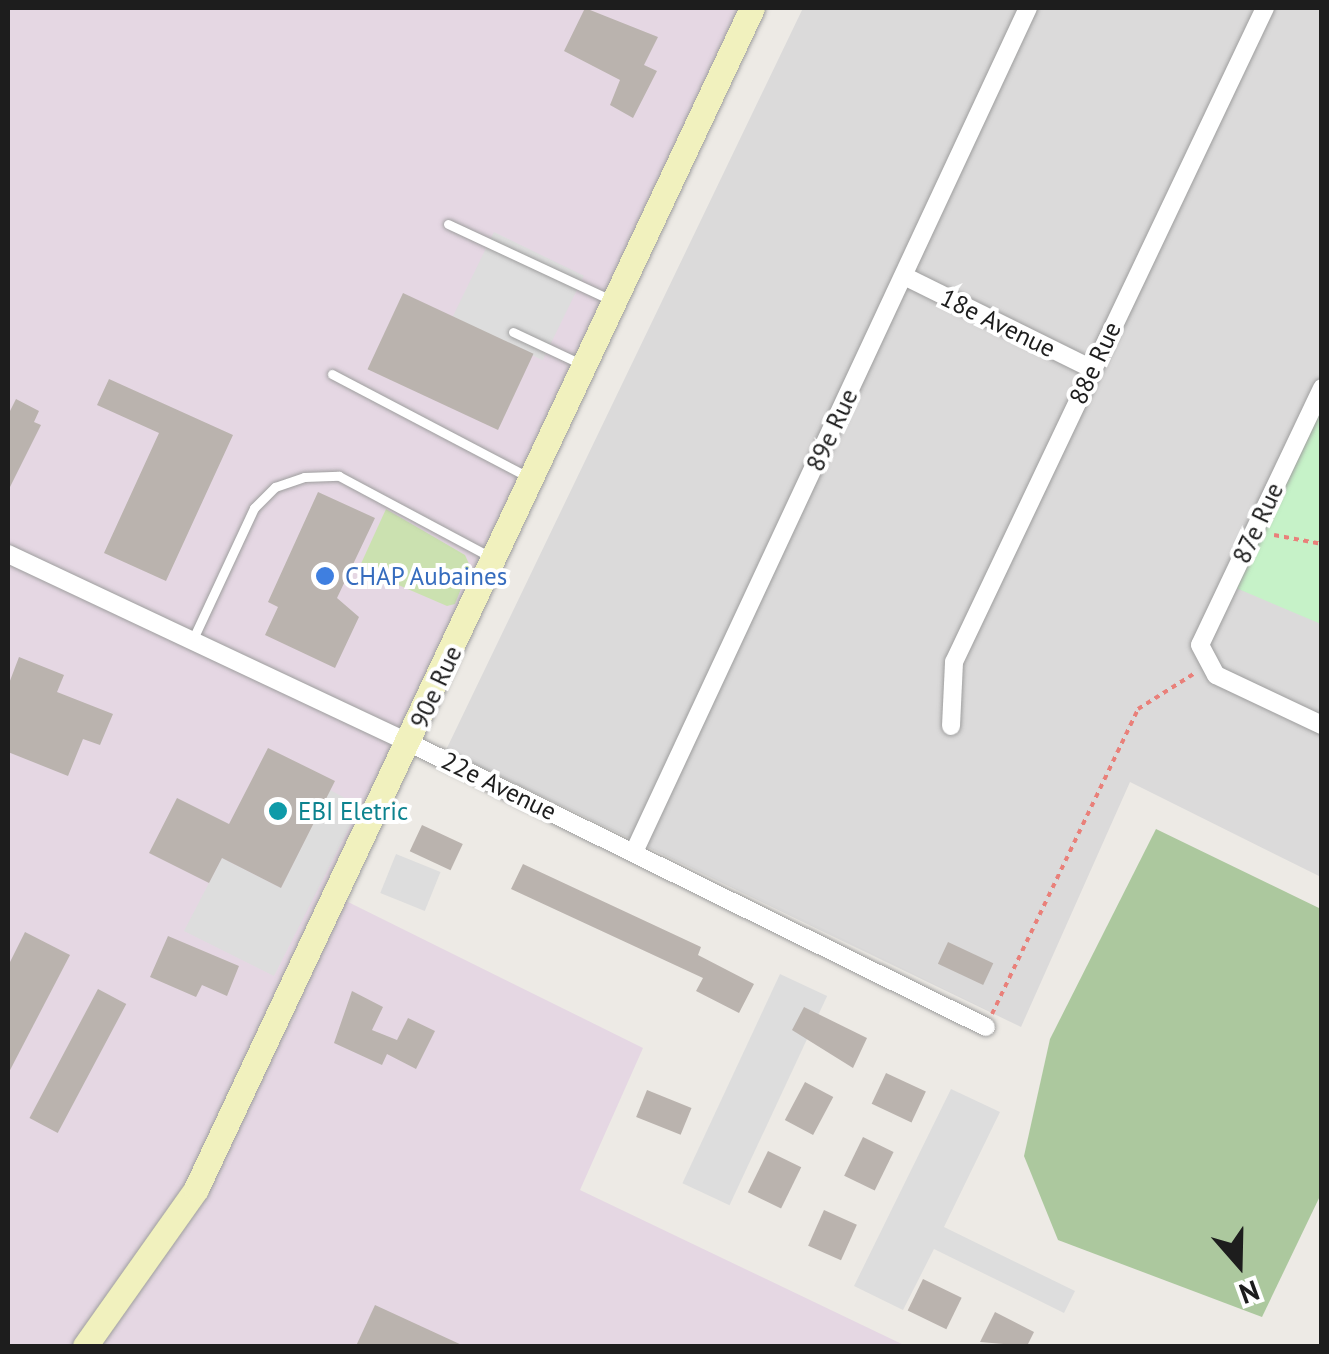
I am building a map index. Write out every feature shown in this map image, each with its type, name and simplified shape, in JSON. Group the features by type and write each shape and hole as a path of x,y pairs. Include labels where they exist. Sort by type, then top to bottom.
{"street":[{"name":"90e Rue","path":"85,1346 196,1189 410,743 752,8"},
{"name":"89e Rue","path":"634,852 1028,8"},
{"name":"88e Rue","path":"951,726 954,662 1265,8"},
{"name":"18e Avenue","path":"904,276 1092,369"},
{"name":"87e Rue","path":"1205,662 1200,645 1322,388"},
{"name":"22e Avenue","path":"8,554 410,743 986,1028"},
{"path":"1205,662 1242,690 1322,726"}],"lane":[{"path":"448,224 615,302"},
{"path":"513,332 585,367"},
{"path":"332,374 532,480"},
{"path":"192,641 254,508 275,488 304,477 339,476 496,559"}],"path":[{"path":"1254,530 1322,544"},
{"path":"986,1028 1138,710 1205,662"}],"shaded area":[{"path":"8,8 752,8 336,896 643,1048 580,1190 906,1346 8,1346"},
{"path":"803,8 1321,8 1321,877 1130,782 1021,1027 446,750"},
{"path":"494,232 584,276 543,360 453,316"},
{"path":"330,790 360,806 274,976 184,931 222,858 281,888"},
{"path":"396,854 441,872 425,911 380,893"},
{"path":"780,974 827,996 730,1205 682,1183"},
{"path":"951,1089 1000,1112 944,1227 1075,1291 1064,1313 934,1249 903,1310 854,1286"}],"green space":[{"path":"1321,388 1321,624 1229,585"},
{"path":"386,509 465,555 470,566 455,604 447,606 359,568"},
{"path":"1156,829 1321,909 1321,1194 1262,1317 1058,1240 1024,1156 1050,1039"}],"building":[{"path":"585,8 658,37 644,65 657,71 633,118 610,105 620,80 564,51"},
{"path":"403,293 534,354 498,430 368,369"},
{"path":"109,379 233,435 166,581 104,553 159,433 97,405"},
{"path":"16,399 39,411 34,422 41,425 8,491 8,415"},
{"path":"318,492 375,518 337,598 359,617 335,668 265,635 278,607 268,602"},
{"path":"19,657 64,675 57,692 113,714 100,745 83,739 68,776 8,752 8,686"},
{"name":"EBI Eletric","path":"268,748 335,781 281,888 222,858 209,883 149,853 177,798 229,824"},
{"path":"422,825 463,844 451,870 410,851"},
{"path":"523,864 701,947 698,955 754,984 739,1013 696,991 703,978 511,889"},
{"path":"25,932 70,955 8,1074 8,966"},
{"path":"168,936 239,966 227,996 202,985 196,997 150,977"},
{"path":"948,942 993,963 983,985 938,964"},
{"path":"98,989 126,1004 58,1133 29,1118"},
{"path":"352,991 383,1007 372,1030 397,1040 408,1018 435,1031 416,1069 387,1054 382,1065 334,1043"},
{"path":"804,1007 867,1038 853,1068 792,1030"},
{"path":"886,1073 926,1092 912,1122 872,1104"},
{"path":"805,1082 833,1097 813,1135 785,1120"},
{"path":"647,1090 692,1108 681,1135 636,1117"},
{"path":"863,1137 894,1152 875,1191 844,1176"},
{"path":"768,1151 801,1167 781,1209 748,1192"},
{"path":"824,1210 857,1225 841,1260 808,1246"},
{"path":"923,1279 962,1298 946,1329 908,1310"},
{"path":"375,1305 464,1346 356,1346"},
{"path":"995,1312 1034,1332 1027,1346 980,1342"}],"place":[{"name":"CHAP Aubaines","path":"325,576"},
{"name":"EBI Eletric","path":"278,811"}]}
